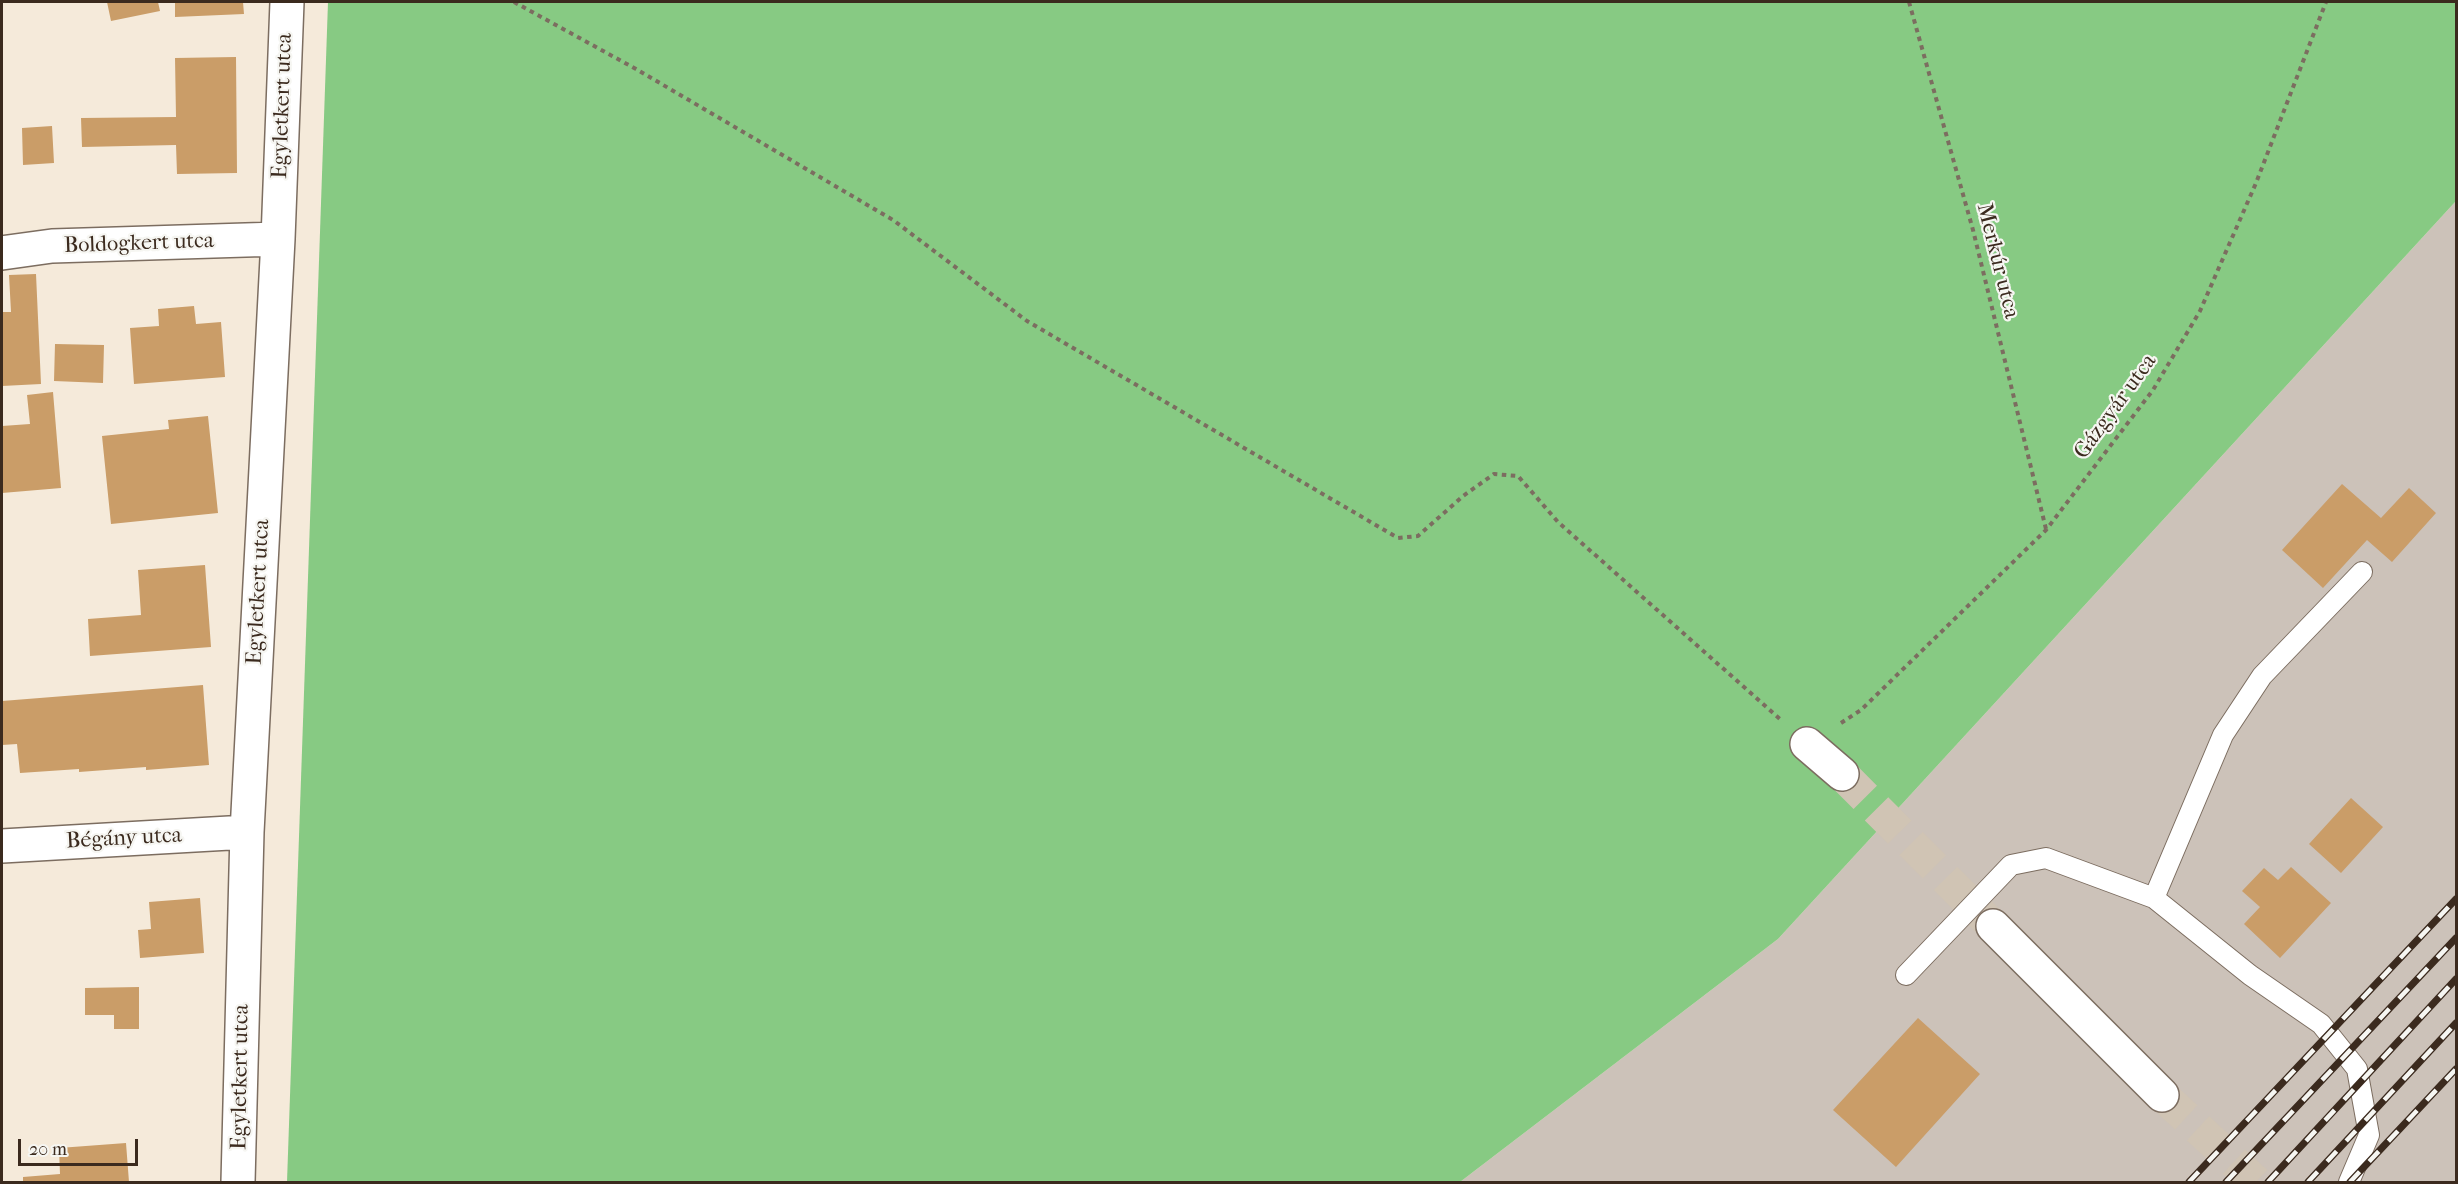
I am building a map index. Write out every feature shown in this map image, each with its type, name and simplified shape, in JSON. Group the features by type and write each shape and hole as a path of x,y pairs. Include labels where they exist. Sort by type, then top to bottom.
{"street":[{"name":"Egyletkert utca","path":"238,1182 247,832 278,239 287,2"},
{"name":"Boldogkert utca","path":"2,253 52,246 278,239"},
{"path":"1807,744 1842,774"},
{"name":"Bégány utca","path":"2,846 247,832"},
{"path":"1993,926 2162,1095"}],"lane":[{"path":"2154,898 2223,735 2262,676 2362,572"},
{"path":"1906,975 2011,866 2046,858 2154,898 2250,975 2321,1024 2357,1069 2369,1135 2349,1182"}],"path":[{"path":"514,2 636,69 893,220 1028,321 1398,538 1418,536 1463,496 1494,474 1518,476 1558,522 1807,744"},
{"name":"Merkúr utca","path":"1908,2 1973,230 2046,530"},
{"name":"Gázgyár utca","path":"1807,744 1861,710 2046,530 2153,390 2200,311 2256,183 2326,2"}],"shaded area":[{"path":"2456,201 2456,1182 1460,1182 1778,939"}],"green space":[{"path":"328,2 2456,2 2456,201 1778,939 1460,1182 287,1182"}],"building":[{"path":"107,2 158,2 160,11 111,21"},
{"path":"175,2 243,2 244,14 175,17"},
{"path":"236,57 237,173 177,174 176,145 82,147 81,118 176,117 175,58"},
{"path":"52,126 54,163 23,165 22,128"},
{"path":"36,274 41,384 2,386 2,312 11,312 9,275"},
{"path":"194,306 196,324 221,322 225,377 134,384 130,328 159,326 158,309"},
{"path":"55,344 104,345 103,383 54,381"},
{"path":"53,392 61,488 2,493 2,426 30,424 27,395"},
{"path":"208,416 218,513 111,524 102,436 169,429 168,420"},
{"path":"2342,484 2381,518 2409,488 2436,513 2392,562 2367,540 2323,588 2282,550"},
{"path":"205,565 211,647 90,656 88,619 141,615 138,570"},
{"path":"203,685 209,765 146,770 146,767 79,772 79,769 20,773 17,744 2,745 2,701"},
{"path":"2351,798 2383,827 2341,873 2309,844"},
{"path":"2291,867 2331,903 2280,958 2244,924 2260,907 2242,891 2264,868 2278,880"},
{"path":"200,898 204,953 140,958 138,930 151,929 149,902"},
{"path":"139,987 139,1029 114,1029 114,1015 85,1015 85,988"},
{"path":"1918,1018 1980,1074 1896,1167 1833,1110"},
{"path":"126,1143 129,1182 23,1182 23,1177 60,1174 59,1148"}],"tunnel":[{"path":"1842,774 1993,926"},
{"path":"2162,1095 2256,1182"}],"railway":[{"path":"2189,1182 2456,899"},
{"path":"2226,1182 2456,938"},
{"path":"2268,1182 2456,979"},
{"path":"2308,1182 2456,1023"},
{"path":"2350,1182 2456,1069"}]}
